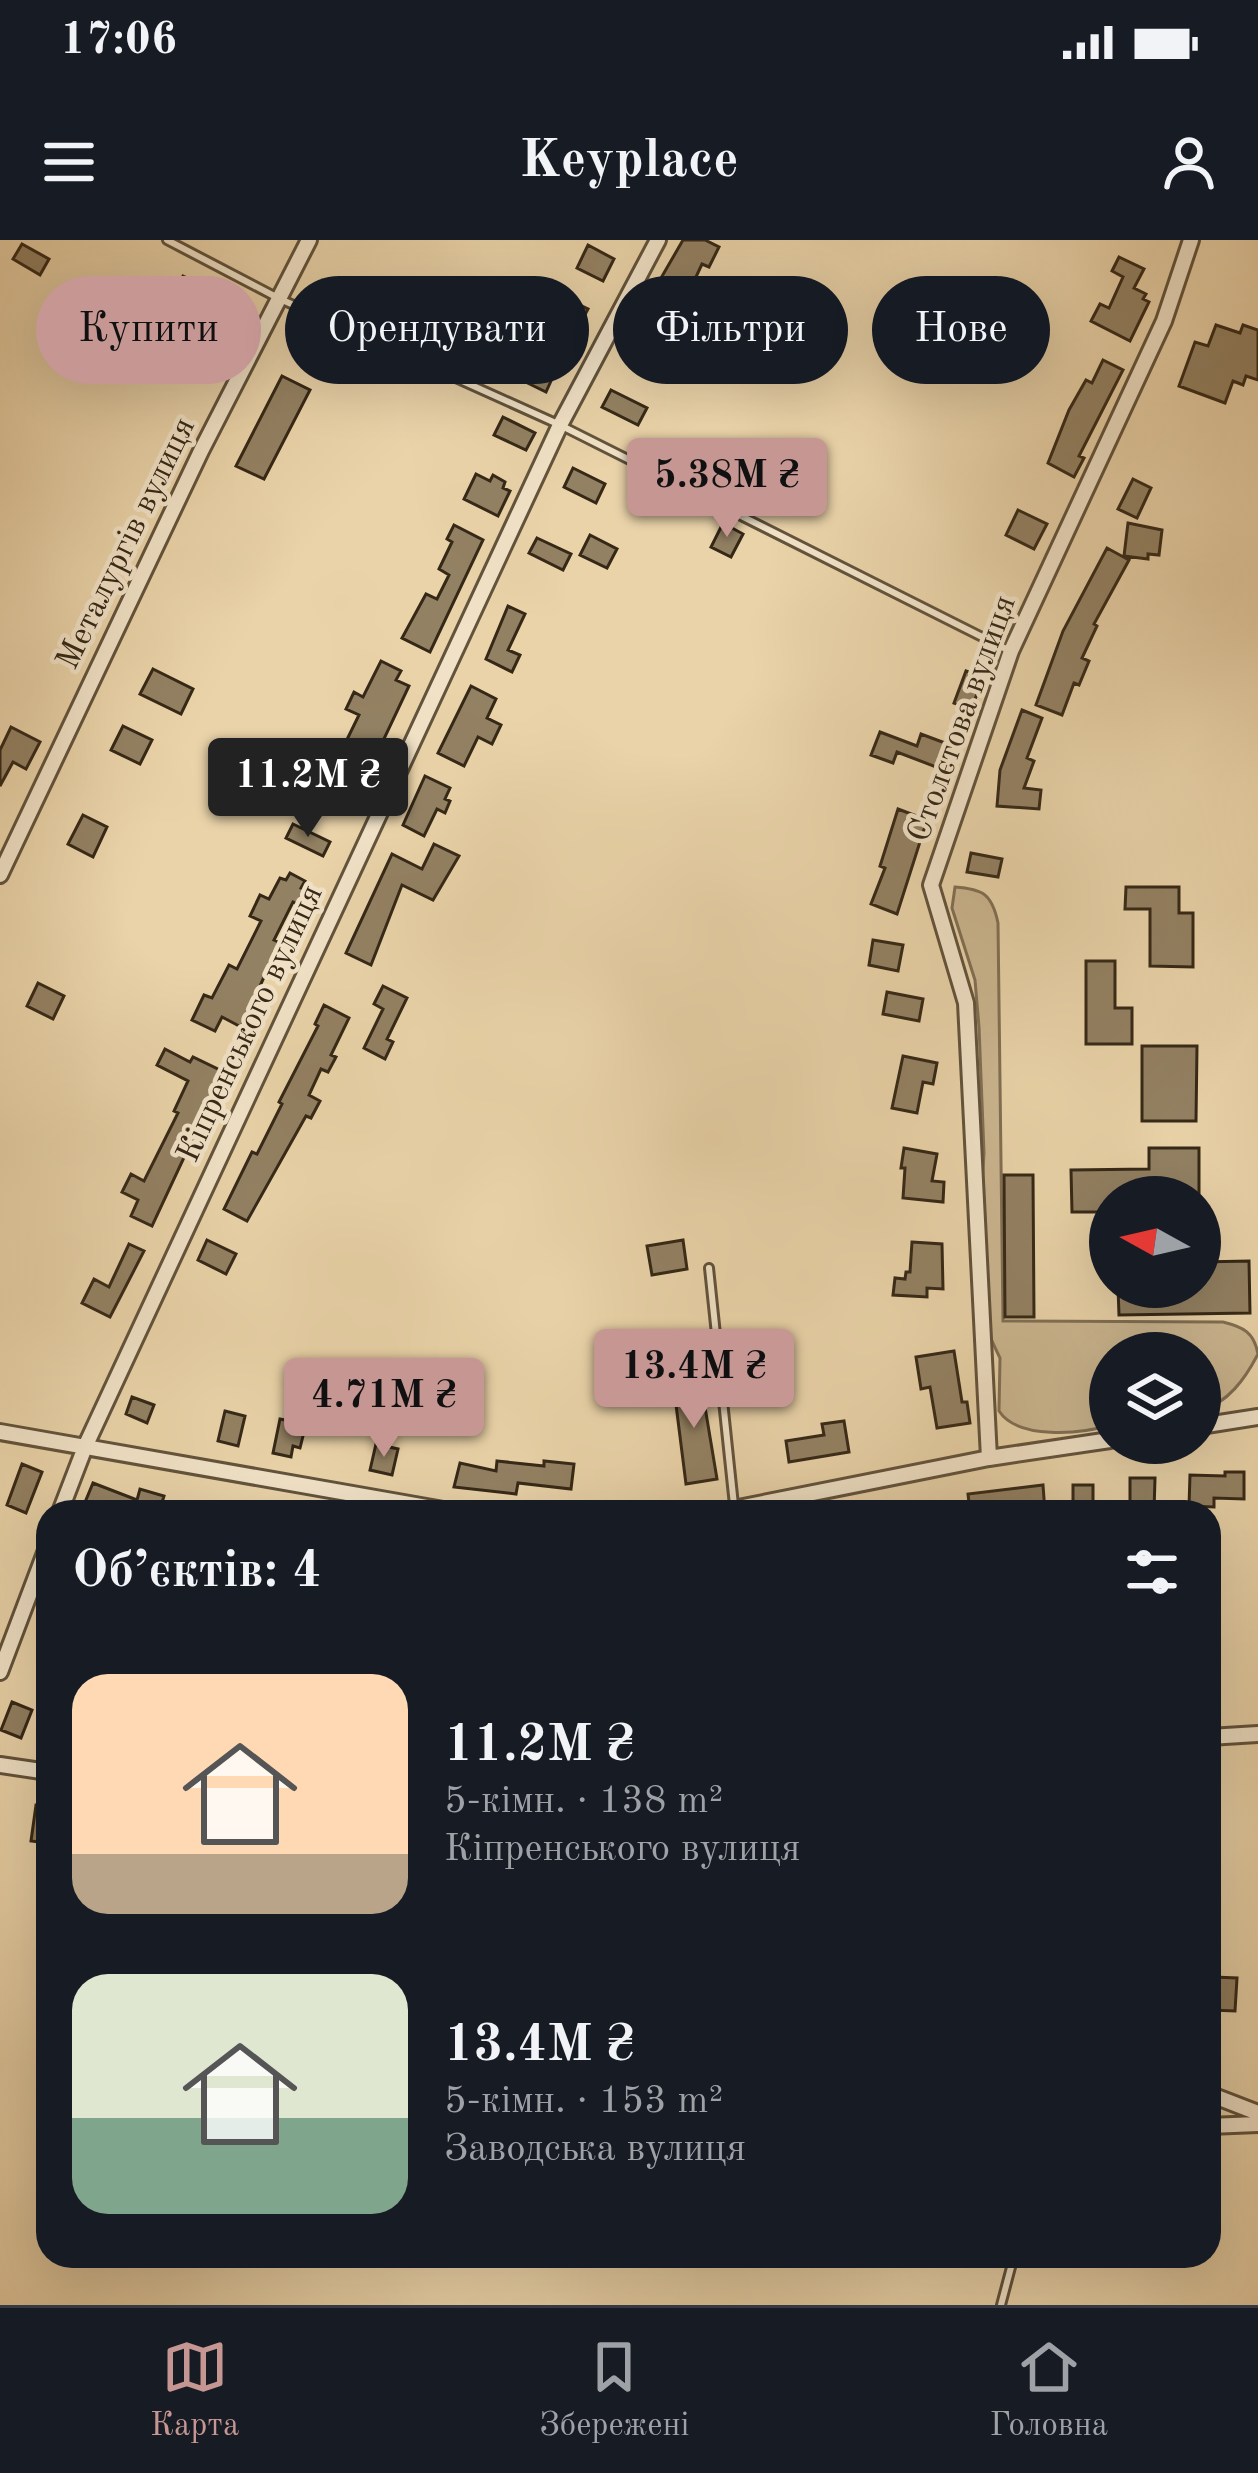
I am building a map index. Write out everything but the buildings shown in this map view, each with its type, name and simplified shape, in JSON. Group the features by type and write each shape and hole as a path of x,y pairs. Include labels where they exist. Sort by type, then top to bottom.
{"street":[{"name":"Металургів вулиця","path":"0,875 309,240"},
{"name":"Кіпренського вулиця","path":"65,1500 85,1447 560,425 658,240"},
{"name":"Столєтова вулиця","path":"989,1459 966,1003 931,885 1011,651 1164,321 1191,240"},
{"path":"1221,1423 1258,1417"},
{"path":"0,1432 387,1500"},
{"path":"781,1500 1089,1443"},
{"path":"0,1672 36,1577"},
{"path":"1221,1736 1258,1734"},
{"path":"0,1765 36,1770"},
{"path":"1221,2099 1258,2113"},
{"path":"1221,2126 1258,2124"}],"lane":[{"path":"167,240 278,298 560,425 1011,651"},
{"path":"709,1268 734,1500"},
{"path":"1001,2305 1011,2268"}],"shaded area":[{"path":"955,887 973,889 993,905 998,923 1003,1321 1223,1322 1236,1326 1247,1332 1258,1354 1235,1389 1221,1400 1221,1332 1089,1332 1089,1430 1035,1431 1020,1427 999,1411 1000,1358 991,1339 980,1219 984,1153 975,980 952,908"}]}
